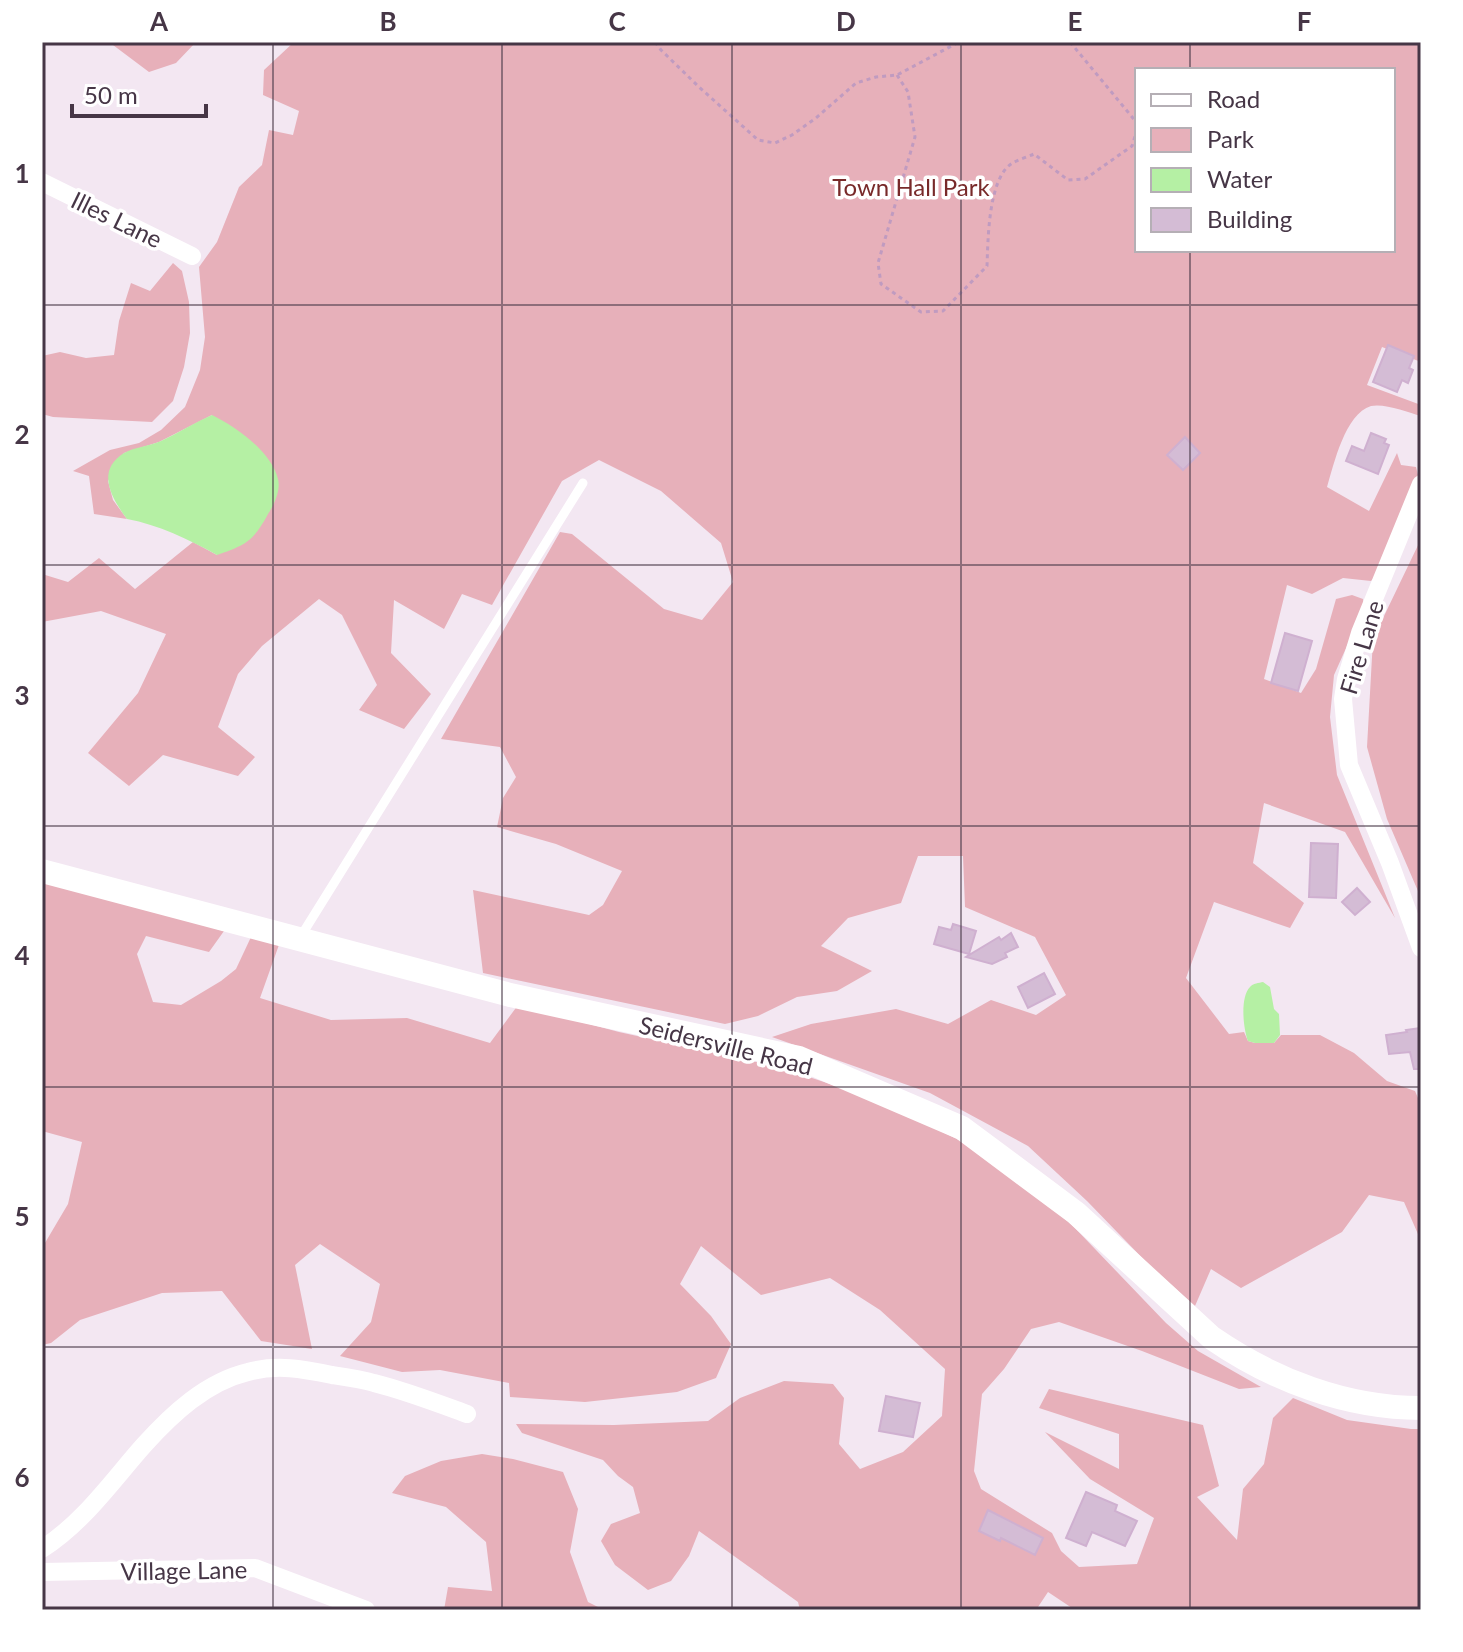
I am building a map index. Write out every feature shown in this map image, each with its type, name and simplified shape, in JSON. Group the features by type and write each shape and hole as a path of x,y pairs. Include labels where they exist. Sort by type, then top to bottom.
{"street":[{"name":"Illes Lane","path":"42,182 192,256"},
{"name":"Fire Lane","path":"1421,484 1360,633 1343,699 1349,765 1421,948"},
{"name":"Seidersville Road","path":"42,871 510,995 799,1058 962,1128 1076,1213 1226,1348 1271,1373 1330,1395 1392,1407 1421,1408"},
{"path":"42,1549 59,1539 91,1508 170,1417 197,1396 245,1372 288,1367 374,1382 467,1414"},
{"name":"Village Lane","path":"42,1572 255,1568 366,1610"}],"lane":[{"path":"299,939 583,483"}],"path":[{"path":"655,42 758,140 775,143 816,118 856,83 897,75 959,42"},
{"path":"1070,42 1135,121"},
{"path":"897,75 908,92 915,137 878,263 881,284 921,312 943,311 987,266 989,217 997,185 1009,165 1034,154 1068,180 1085,179 1132,146 1135,136"}],"green space":[{"path":"109,42 196,42 176,63 149,72"},
{"name":"Town Hall Park","path":"294,42 1421,42 1421,362 1382,347 1367,385 1421,405 1421,416 1382,406 1371,406 1362,411 1347,429 1327,487 1369,511 1397,453 1401,465 1416,467 1418,475 1381,571 1371,581 1343,578 1312,594 1287,585 1264,679 1301,693 1316,669 1336,599 1352,595 1363,599 1364,608 1334,675 1330,717 1337,775 1395,918 1345,832 1264,803 1253,863 1304,903 1290,928 1214,902 1186,978 1229,1034 1244,1032 1248,1041 1255,1043 1274,1043 1281,1035 1320,1035 1354,1053 1387,1081 1415,1091 1421,1105 1421,1241 1404,1202 1369,1195 1342,1232 1241,1288 1211,1269 1195,1306 1028,1146 930,1093 772,1037 811,1024 896,1009 948,1024 991,1000 1036,1015 1066,995 1035,937 965,907 963,856 918,856 901,903 848,918 821,946 872,971 837,991 797,997 758,1016 725,1024 483,973 473,890 589,915 603,905 622,871 556,844 497,827 503,798 516,777 500,747 441,739 560,532 572,534 664,609 702,620 733,582 721,543 661,491 599,460 562,481 492,605 462,594 444,629 394,600 391,653 431,694 404,729 359,710 377,685 342,615 319,599 262,646 238,674 218,727 255,757 238,776 163,755 129,786 88,753 138,693 166,634 101,611 42,622 42,574 68,582 99,558 135,589 193,542 217,555 212,415 159,442 124,453 108,481 113,500 127,519 94,514 89,476 73,471 110,450 139,443 161,430 185,407 200,370 205,337 199,267 217,242 239,187 262,165 269,130 293,135 299,111 263,95 264,70"},
{"path":"173,263 182,271 189,302 190,333 184,367 173,401 152,422 42,414 42,356 60,352 86,358 114,355 119,321 131,283 150,291"},
{"path":"1421,539 1421,898 1387,819 1367,747 1373,639"},
{"path":"42,880 224,931 209,952 146,936 137,954 153,1002 181,1005 221,981 236,969 251,937 280,942 260,998 331,1020 407,1018 490,1043 518,1005 619,1032 779,1067 872,1098 959,1140 1021,1180 1073,1226 1166,1323 1198,1351 1261,1387 1239,1389 1059,1322 1031,1329 1004,1369 982,1394 974,1471 981,1489 1052,1533 1061,1551 1079,1567 1137,1564 1154,1518 1090,1479 1045,1432 1119,1469 1119,1434 1039,1408 1049,1389 1203,1425 1219,1486 1197,1497 1237,1540 1243,1489 1264,1464 1273,1418 1293,1398 1347,1420 1421,1429 1421,1610 1075,1610 1048,1592 1036,1610 800,1610 798,1602 699,1531 689,1556 671,1581 648,1590 615,1565 601,1541 611,1524 640,1513 633,1487 603,1460 522,1433 516,1424 614,1425 708,1421 740,1398 784,1381 833,1384 844,1398 839,1444 860,1469 903,1452 942,1416 945,1369 880,1310 830,1278 761,1295 701,1246 680,1284 711,1316 731,1344 716,1378 677,1392 585,1402 510,1397 509,1383 440,1370 402,1372 340,1356 371,1322 380,1284 320,1244 295,1265 312,1349 261,1341 222,1291 162,1293 80,1320 51,1343 42,1345 42,1248 68,1204 82,1142 42,1131"},
{"path":"482,1454 563,1472 578,1509 570,1552 588,1602 604,1610 444,1610 448,1587 492,1591 486,1542 446,1507 392,1493 405,1476 441,1461"}],"water":[{"path":"212,415 242,433 260,450 274,469 279,483 273,506 253,537 217,555 173,533 127,519 116,503 108,477 115,460 124,453 161,441"},
{"path":"1263,982 1270,987 1274,1009 1279,1014 1280,1035 1274,1043 1248,1041 1245,1028 1243,1013 1247,992 1253,985"}],"building":[{"path":"1388,345 1414,356 1408,383 1402,380 1397,392 1373,382"},
{"path":"1371,433 1386,439 1384,443 1389,445 1378,474 1346,461 1352,446 1364,451"},
{"path":"1185,437 1200,453 1183,470 1167,455"},
{"path":"1285,633 1312,641 1298,691 1271,683"},
{"path":"1311,843 1338,844 1336,898 1309,897"},
{"path":"1357,888 1370,902 1355,915 1342,902"},
{"path":"953,924 976,931 969,954 934,944 939,927 951,930"},
{"path":"1011,933 1018,947 1005,953 1007,957 992,964 966,957 999,937 1001,940"},
{"path":"1044,973 1055,994 1028,1008 1018,987"},
{"path":"1421,1028 1421,1069 1414,1069 1410,1052 1389,1054 1386,1035"},
{"path":"886,1396 920,1403 913,1437 879,1431"},
{"path":"1086,1492 1117,1505 1115,1511 1137,1521 1125,1546 1092,1532 1086,1546 1066,1538"},
{"path":"988,1510 1043,1538 1035,1555 979,1531"}]}
